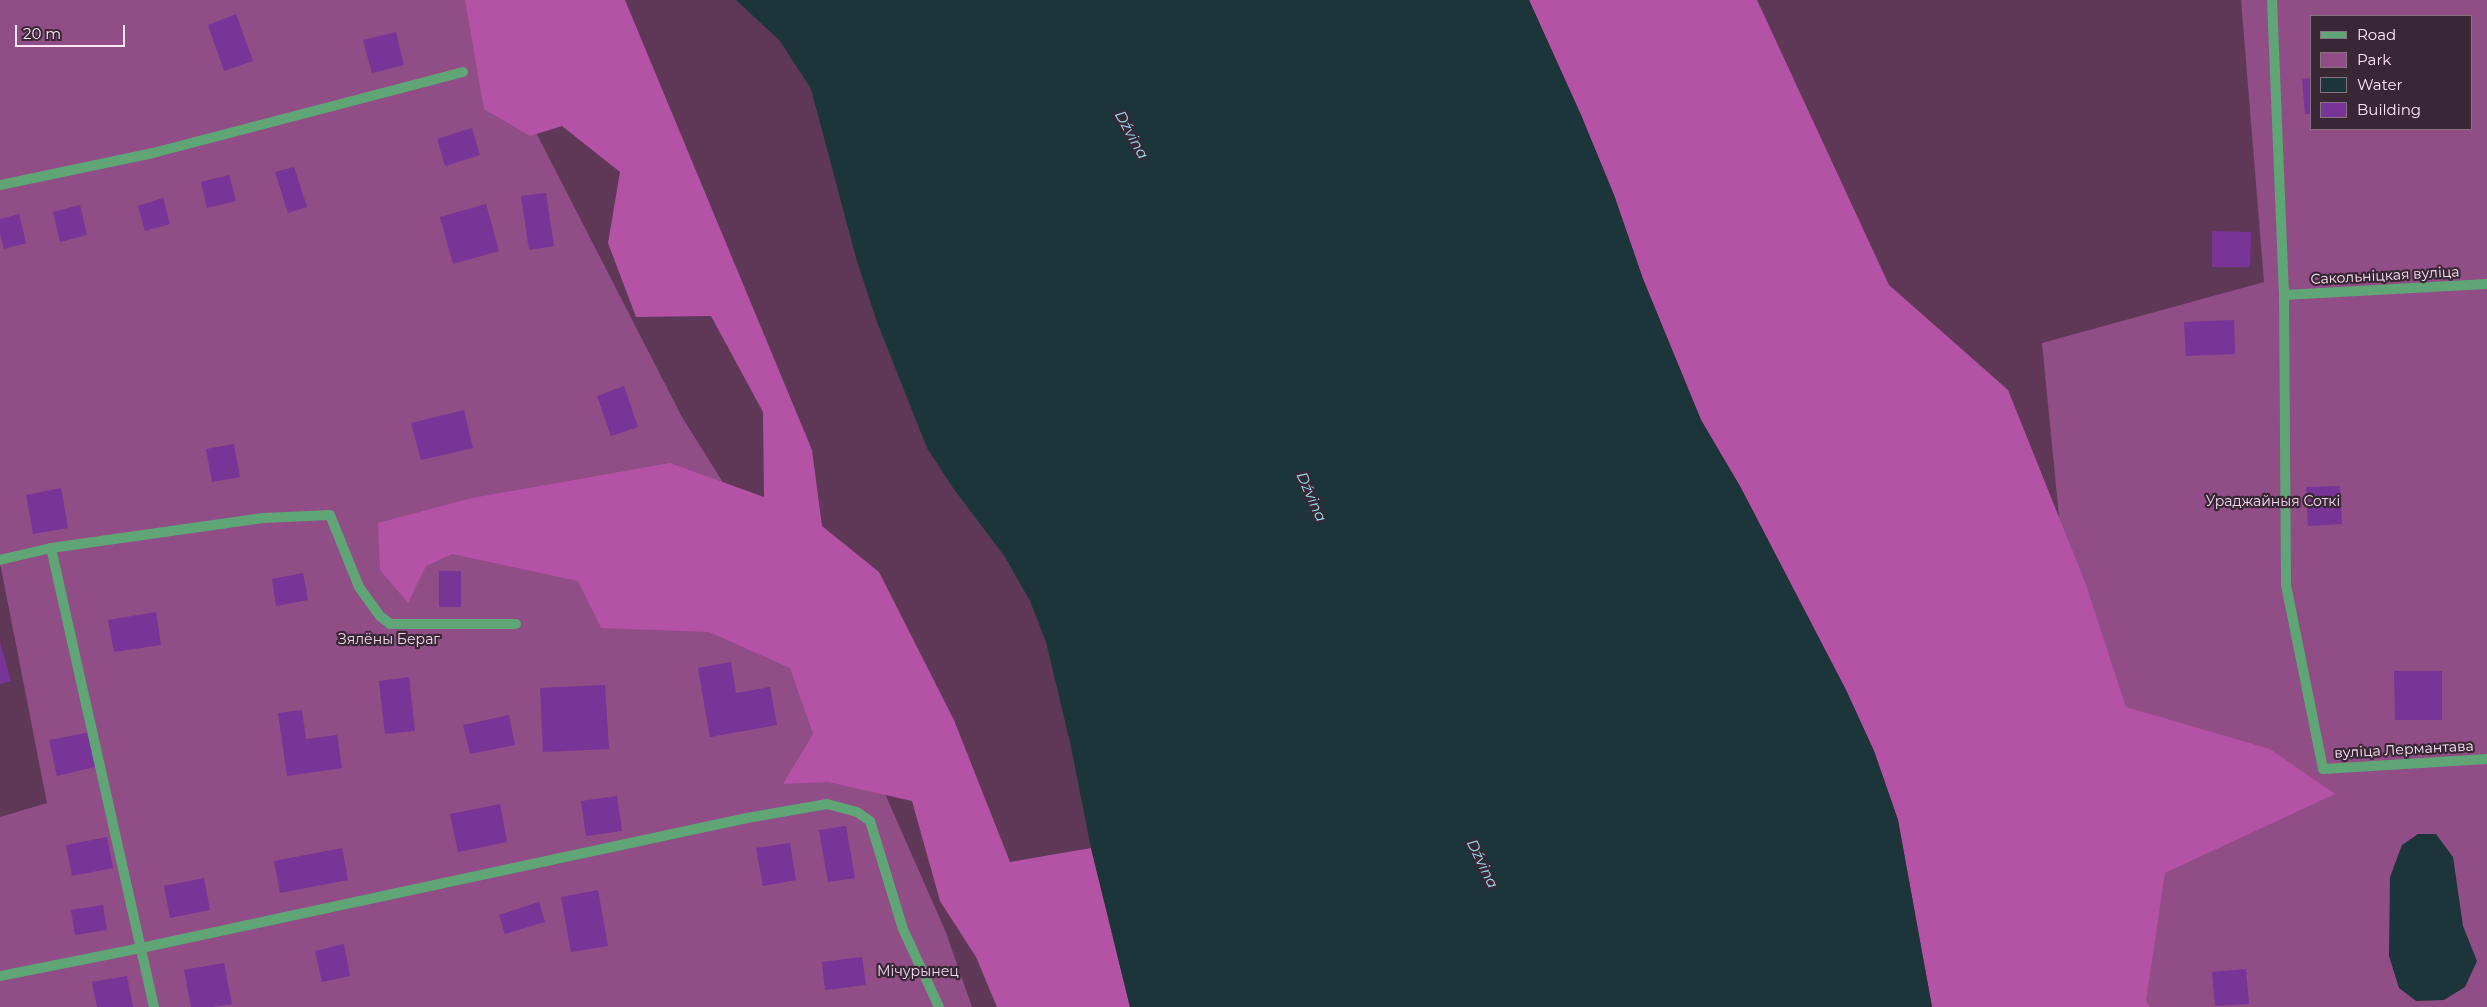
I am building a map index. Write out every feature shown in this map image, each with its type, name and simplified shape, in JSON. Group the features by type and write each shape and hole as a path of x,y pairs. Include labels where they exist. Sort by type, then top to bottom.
{"street":[{"path":"2272,0 2284,295"},
{"path":"0,185 153,153 463,72"},
{"name":"Сакольніцкая вуліца","path":"2284,295 2487,284"},
{"name":"вуліца Лермантава","path":"2284,295 2286,585 2323,769 2487,760"},
{"path":"0,560 51,548 263,518 330,515 359,587 380,616 390,624 516,624"},
{"path":"51,548 154,1007"},
{"path":"0,976 141,948 747,818 827,804 857,812 870,821 903,929 939,1007"}],"green space":[{"name":"Зялёны Бераг","path":"0,0 468,0 682,417 807,617 945,930 972,1007 0,1007 0,817 47,803 0,563"},
{"name":"Ураджайныя Соткі","path":"2241,0 2487,0 2487,1007 2107,1007 2042,343 2264,282"}],"shaded area":[{"path":"465,0 625,0 812,450 822,526 879,572 954,720 1010,862 1091,848 1130,1007 997,1007 976,957 940,901 912,801 828,782 783,784 813,734 790,668 709,632 601,628 578,581 452,554 426,566 408,603 380,570 378,523 472,498 670,463 764,497 763,412 711,316 636,317 608,243 620,172 562,126 530,136 484,109"},
{"path":"1529,0 1757,0 1889,285 2008,390 2085,582 2126,707 2270,749 2335,794 2165,873 2146,1001 2150,1007 1932,1007 1898,820 1874,751 1846,690 1741,488 1701,420 1643,279 1614,195 1581,115"}],"water":[{"name":"Dźvina","path":"736,0 1529,0 1581,115 1614,195 1643,279 1701,420 1741,488 1846,690 1874,751 1898,820 1932,1007 1130,1007 1091,848 1070,742 1046,642 1030,601 1005,557 953,488 927,448 877,322 856,258 811,89 780,41"},
{"path":"2418,834 2436,834 2453,857 2463,926 2477,961 2465,987 2444,1000 2416,1001 2399,988 2389,956 2390,877 2402,845"}],"building":[{"path":"236,14 253,61 224,71 208,25"},
{"path":"396,32 404,65 372,73 363,40"},
{"path":"2310,78 2310,114 2305,114 2302,79"},
{"path":"472,128 480,155 445,166 437,139"},
{"path":"294,167 307,207 288,213 275,172"},
{"path":"229,175 236,201 207,208 201,182"},
{"path":"546,193 554,246 529,250 521,196"},
{"path":"163,198 170,224 145,231 138,206"},
{"path":"486,204 499,251 453,264 440,217"},
{"path":"80,205 87,235 60,242 53,212"},
{"path":"19,214 26,243 4,249 0,234 0,219"},
{"path":"2212,231 2251,232 2250,267 2212,267"},
{"path":"2234,320 2235,354 2186,356 2184,322"},
{"path":"624,386 638,427 611,436 597,396"},
{"path":"464,410 473,448 421,460 411,423"},
{"path":"234,444 240,477 212,482 206,449"},
{"path":"2340,486 2342,524 2308,526 2306,487"},
{"path":"61,488 68,528 33,534 26,495"},
{"path":"439,571 461,571 461,607 439,607"},
{"path":"303,573 308,600 276,606 272,579"},
{"path":"156,612 161,645 114,652 108,620"},
{"path":"0,641 11,681 0,684"},
{"path":"731,662 736,693 770,687 777,725 710,737 698,668"},
{"path":"2394,671 2442,671 2442,720 2395,720"},
{"path":"409,677 415,731 385,734 379,681"},
{"path":"605,685 609,749 543,752 540,688"},
{"path":"302,710 306,739 337,735 342,768 287,776 278,713"},
{"path":"509,715 515,745 470,754 463,725"},
{"path":"91,732 99,766 57,776 49,740"},
{"path":"617,796 622,831 586,836 581,801"},
{"path":"500,804 507,842 458,852 450,814"},
{"path":"846,826 855,878 828,882 819,830"},
{"path":"107,837 113,868 72,876 66,845"},
{"path":"790,843 796,880 763,886 756,848"},
{"path":"342,848 348,880 280,893 274,861"},
{"path":"204,878 210,910 170,918 164,886"},
{"path":"598,890 608,946 571,952 561,897"},
{"path":"539,902 545,922 505,934 499,915"},
{"path":"103,905 107,930 75,935 71,910"},
{"path":"344,944 350,976 322,982 315,951"},
{"path":"862,957 866,985 825,990 822,962"},
{"path":"224,963 232,1004 213,1007 191,1007 184,970"},
{"path":"2246,969 2249,1004 2215,1006 2212,972"},
{"path":"127,976 133,1007 97,1007 92,982"}],"park label":[{"name":"Мічурынец","path":"918,972"}]}
